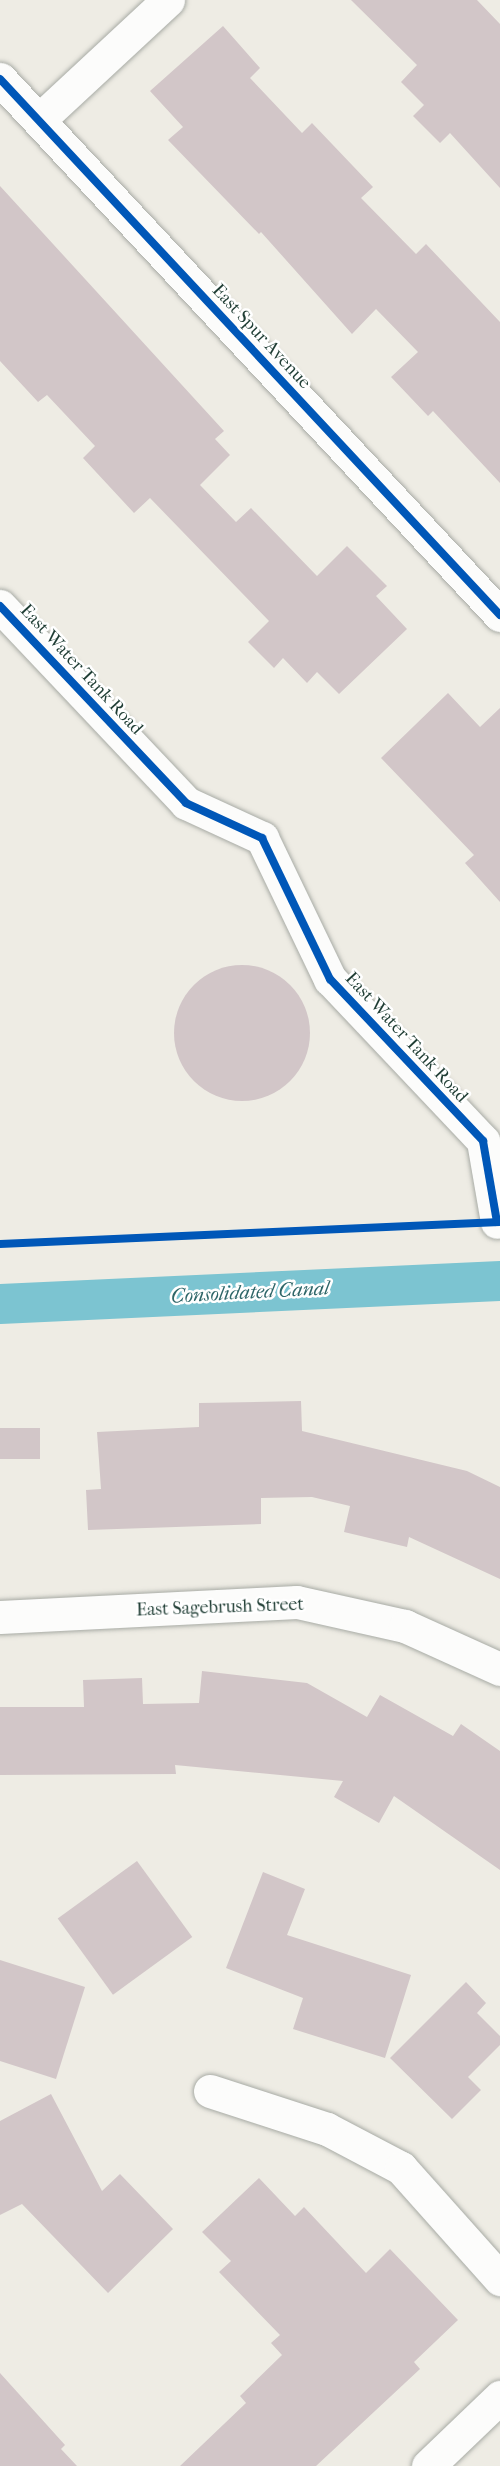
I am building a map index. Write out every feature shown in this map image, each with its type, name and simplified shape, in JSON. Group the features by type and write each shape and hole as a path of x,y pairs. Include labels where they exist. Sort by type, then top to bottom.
{"street":[{"path":"39,120 168,0"},
{"name":"East Spur Avenue","path":"0,79 500,615"},
{"name":"East Water Tank Road","path":"0,606 186,803 261,838 330,979 483,1141 497,1222"},
{"name":"East Sagebrush Street","path":"0,1617 297,1602 405,1626 500,1669"},
{"path":"210,2091 327,2128 400,2168 500,2279"},
{"path":"428,2466 500,2397"}],"building":[{"path":"351,0 477,0 500,24 500,188 450,133 440,143 413,116 424,105 401,82 417,65"},
{"path":"223,26 260,68 250,78 302,133 312,123 373,187 361,198 416,254 426,244 500,322 500,483 433,411 428,416 391,377 418,352 376,309 352,334 261,232 259,234 168,140 183,127 150,91"},
{"path":"0,186 224,431 215,439 230,455 200,485 236,522 251,508 317,576 347,546 387,586 376,596 407,629 339,694 317,672 307,683 283,658 274,668 248,642 269,621 150,498 134,513 83,458 95,446 47,395 38,402 0,361"},
{"path":"448,693 480,727 500,708 500,902 465,863 474,855 381,758"},
{"path":"242,965 268,970 290,985 305,1007 310,1033 305,1059 290,1081 268,1096 242,1101 216,1096 194,1081 179,1059 174,1033 179,1007 194,985 216,970"},
{"path":"301,1401 302,1431 467,1471 500,1487 500,1579 409,1537 407,1547 344,1532 350,1506 312,1497 261,1498 261,1524 88,1530 86,1490 101,1489 97,1432 199,1427 199,1403"},
{"path":"0,1428 40,1428 40,1459 0,1459"},
{"path":"202,1671 307,1683 367,1717 380,1695 453,1736 461,1724 500,1751 500,1870 394,1796 379,1823 334,1797 343,1781 175,1765 176,1774 0,1775 0,1707 84,1707 83,1680 142,1678 143,1704 199,1703"},
{"path":"137,1861 192,1937 113,1995 58,1919"},
{"path":"263,1872 305,1889 287,1935 411,1975 385,2058 293,2029 303,1998 226,1968"},
{"path":"0,1960 85,1987 56,2079 0,2061"},
{"path":"466,1982 486,2003 477,2013 500,2036 500,2045 468,2077 481,2090 452,2119 390,2058"},
{"path":"51,2094 102,2191 120,2174 173,2229 108,2293 22,2204 0,2215 0,2121"},
{"path":"259,2178 295,2216 304,2207 366,2273 390,2249 458,2320 414,2362 420,2369 316,2466 180,2466 246,2403 240,2396 282,2355 271,2343 280,2335 219,2272 231,2261 202,2232"},
{"path":"0,2373 65,2445 61,2449 77,2466 0,2466"}],"waterway":[{"name":"Consolidated Canal","path":"0,1304 500,1281"}],"cycle path":[{"path":"0,79 500,615"},
{"path":"0,606 186,803 262,838 330,979 483,1141 497,1222"},
{"path":"0,1244 500,1222"}]}
